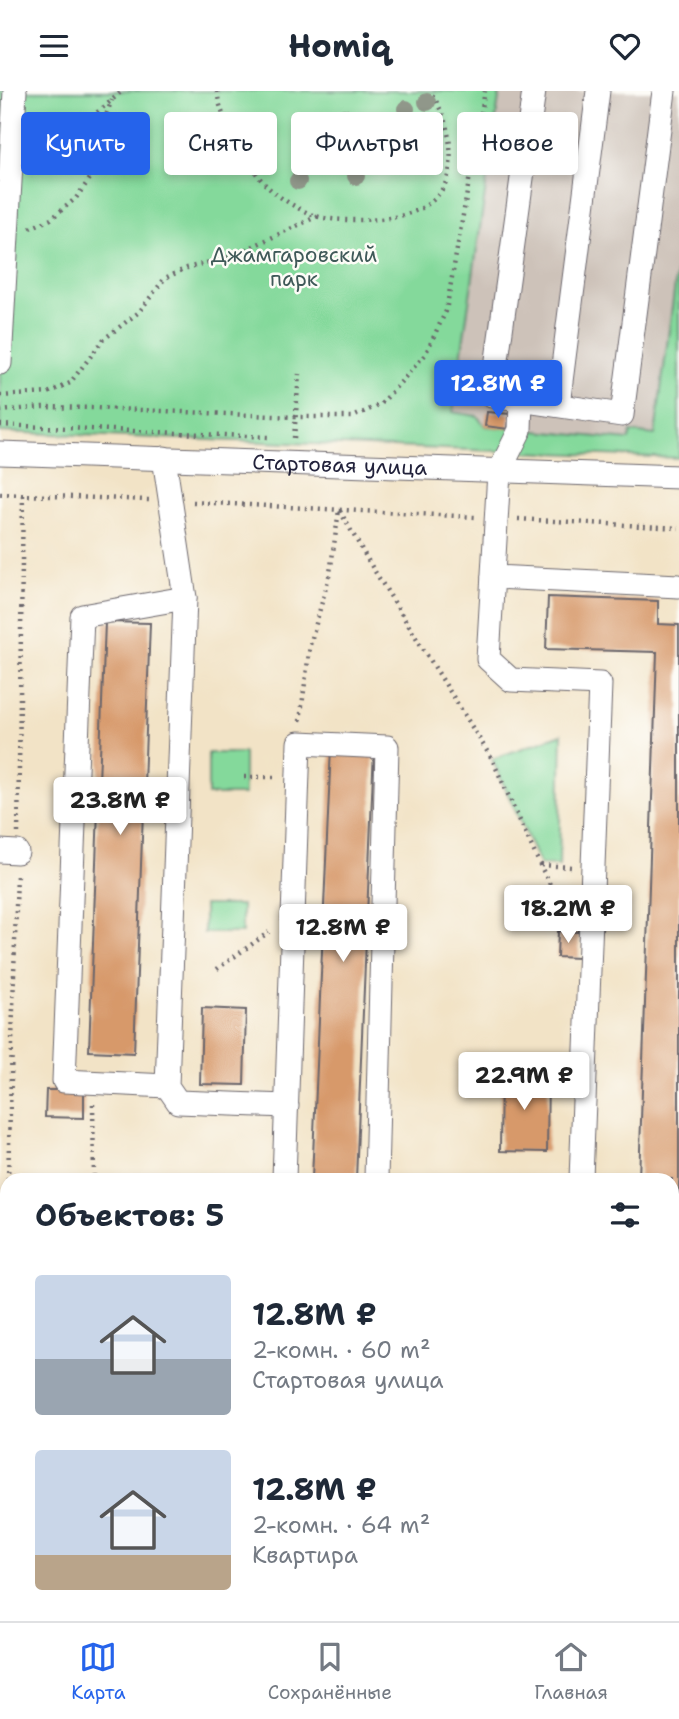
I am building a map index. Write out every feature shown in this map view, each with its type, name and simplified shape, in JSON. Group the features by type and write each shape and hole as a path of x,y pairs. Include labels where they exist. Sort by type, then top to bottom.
{"street":[{"path":"0,363 15,91"},
{"path":"534,91 492,396 622,415 664,91"},
{"path":"558,405 598,91"},
{"path":"521,400 520,430 499,472 488,659 511,680 600,684 582,1173"},
{"name":"Стартовая улица","path":"0,453 679,477"},
{"path":"164,458 185,598 167,1086 178,1102 287,1105"},
{"path":"493,577 679,586"},
{"path":"167,1086 64,1081 82,616 185,598"},
{"path":"284,1173 299,743 387,747 376,1173"}],"path":[{"path":"13,135 52,133 82,124 122,91"},
{"path":"217,91 219,107 236,142 266,186 307,213 335,220 373,220 406,214 432,203 446,186 452,163 449,138 440,105 430,91"},
{"path":"0,411 43,407 353,417 381,404 425,355 446,311 485,91"},
{"path":"9,237 51,219 76,198 94,173 99,133 112,100"},
{"path":"0,396 48,393 69,383 104,339 139,311 165,278 187,268 232,256 318,216"},
{"path":"294,438 299,375"},
{"path":"0,425 307,439"},
{"path":"0,494 679,528"},
{"path":"299,743 300,710 310,645 330,573 340,510"},
{"path":"340,510 369,562 492,759 563,910"},
{"path":"244,777 298,778"},
{"path":"540,865 593,868"},
{"path":"217,969 294,916"},
{"path":"93,1082 94,1173"}],"shaded area":[{"path":"500,91 679,91 679,255 656,435 631,432 629,441 485,426 477,416 453,412 488,175 578,175 578,112 497,112"}],"green space":[{"name":"Джамгаровский парк","path":"0,91 500,91 497,112 457,112 457,175 488,175 453,412 477,416 485,426 629,440 631,432 655,435 679,255 679,458 0,432"},
{"path":"562,734 559,866 540,865 492,759"},
{"path":"208,753 244,753 244,795 208,795"},
{"path":"204,905 242,905 242,933 204,933"}],"building":[{"path":"487,412 510,414 508,429 485,426"},
{"path":"548,597 658,601 658,624 679,625 679,1173 639,1173 657,652 546,649"},
{"path":"105,622 150,623 134,1053 89,1051"},
{"path":"331,747 374,748 356,1173 312,1173"},
{"path":"558,931 579,932 579,958 557,957"},
{"path":"202,1008 246,1010 244,1085 200,1084"},
{"path":"501,1073 548,1074 547,1152 500,1151"},
{"path":"46,1090 84,1090 84,1118 45,1117"}]}
